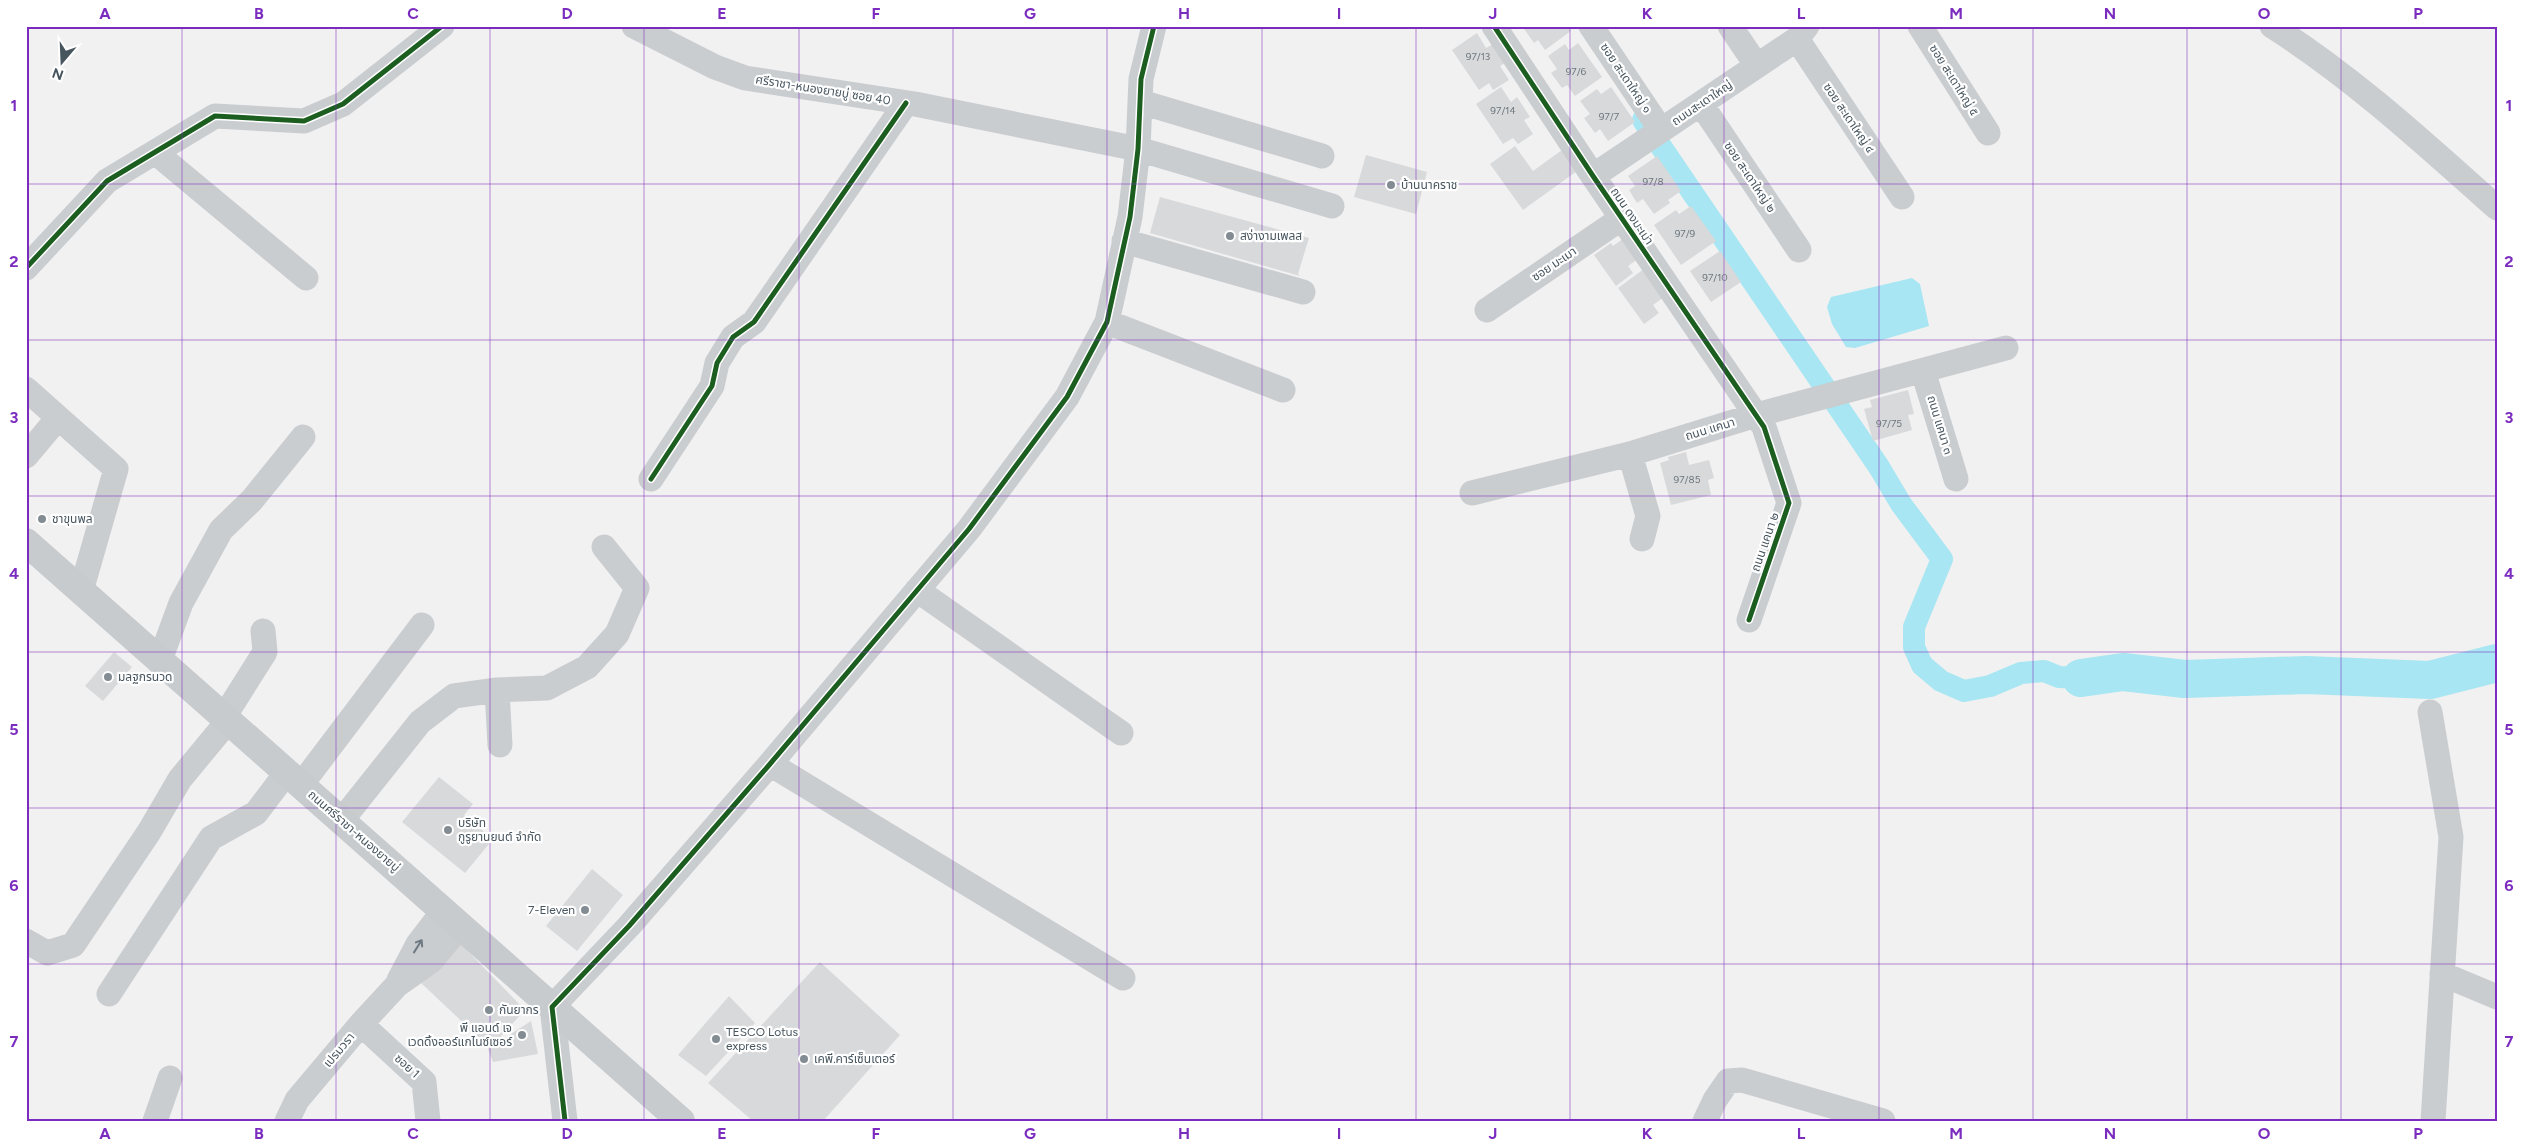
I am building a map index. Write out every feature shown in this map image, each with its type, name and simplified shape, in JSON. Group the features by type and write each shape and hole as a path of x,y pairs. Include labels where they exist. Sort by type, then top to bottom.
{"main road":[{"name":"ถนนศรีราชา-หนองยายบู่","path":"26,542 453,918 552,1007 668,1116"}],"street":[{"path":"26,268 108,181 156,154 215,116 304,121 343,104 442,26"},
{"name":"ศรีราชา-หนองยายบู่ ซอย 40","path":"634,26 714,67 745,78 906,103 1138,149 1332,206"},
{"path":"565,1121 552,1007 628,926 770,764 917,590 969,528 1067,397 1107,322 1124,240 1138,149 1142,78 1154,26"},
{"name":"ถนน ดงมะเม่า","path":"1494,26 1593,176 1756,415"},
{"name":"ซอย สะเดาใหญ่ ๑","path":"1591,26 1651,137"},
{"path":"1730,26 1757,66"},
{"name":"ซอย สะเดาใหญ่ ๕","path":"1920,26 1988,133"},
{"path":"2272,26 2343,75 2407,128 2497,208"},
{"name":"ถนนสะเดาใหญ่","path":"1593,176 1757,66 1802,33"},
{"name":"ซอย สะเดาใหญ่ ๔","path":"1802,33 1902,197"},
{"path":"1140,102 1322,156"},
{"path":"650,480 712,386 717,363 733,337 754,322 906,103"},
{"name":"ซอย สะเดาใหญ่ ๒","path":"1701,104 1799,250"},
{"path":"156,154 306,278"},
{"name":"ซอย มะเมา","path":"1487,310 1622,218"},
{"path":"1124,240 1303,292"},
{"path":"1107,322 1283,390"},
{"name":"ถนน แคนา","path":"1472,493 1630,454 1756,415 2006,348"},
{"name":"ถนน แคนา ๓","path":"1923,370 1956,479"},
{"path":"26,389 116,469 81,591"},
{"name":"ถนน แคนา ๒","path":"1748,620 1789,503 1764,427 1756,415"},
{"path":"26,456 58,418"},
{"path":"160,660 181,603 221,530 252,500 303,437"},
{"path":"1630,454 1648,516 1642,539"},
{"path":"342,820 420,722 454,696 497,690 547,688 587,667 617,634 637,588 604,547"},
{"path":"917,590 1121,733"},
{"path":"109,994 211,838 256,813 294,778 422,625"},
{"path":"26,941 47,953 74,945 149,832 180,779 226,719 265,652 264,631"},
{"path":"497,690 500,745"},
{"path":"2430,712 2451,837 2433,1121"},
{"path":"770,764 1123,978"},
{"name":"เปรมวรา","path":"295,1114 361,1024 397,985 418,944 453,918"},
{"path":"2442,974 2497,997"},
{"name":"ซอย 1","path":"361,1024 424,1082 428,1121"},
{"path":"155,1121 170,1078"},
{"path":"1705,1121 1715,1100 1728,1081 1742,1080 1883,1121"}],"water":[{"path":"1912,278 1920,284 1929,326 1855,348 1846,347 1832,324 1827,307 1831,297"}],"building":[{"path":"1522,26 1568,26 1571,31 1545,50 1538,40 1534,43"},
{"path":"1477,33 1486,48 1493,44 1505,63 1500,66 1509,80 1493,90 1489,83 1479,90 1452,50"},
{"path":"1578,43 1602,77 1575,96 1567,85 1562,88 1551,73 1557,69 1548,56 1565,44 1569,50"},
{"path":"1501,87 1511,102 1517,97 1530,117 1524,120 1533,134 1518,144 1513,138 1503,144 1476,104"},
{"path":"1611,87 1635,122 1608,141 1600,129 1595,133 1584,118 1590,114 1580,101 1597,89 1601,94"},
{"path":"1515,146 1533,171 1562,150 1577,171 1523,210 1490,164"},
{"name":"บ้านนาคราช","path":"1366,155 1427,172 1416,214 1354,197"},
{"path":"1657,156 1681,191 1668,200 1670,203 1654,214 1643,199 1637,203 1629,190 1635,186 1628,176"},
{"name":"สง่างามเพลส","path":"1160,197 1309,238 1298,274 1300,276 1150,233"},
{"path":"1691,206 1716,241 1681,265 1654,225 1676,210 1679,214"},
{"path":"1624,238 1642,256 1628,266 1633,273 1616,286 1594,255 1611,243 1613,246"},
{"path":"1720,251 1741,282 1711,302 1690,271"},
{"path":"1648,266 1668,294 1653,305 1659,313 1644,324 1618,288"},
{"path":"1908,390 1914,414 1908,415 1912,430 1873,441 1864,409 1872,407 1870,400"},
{"path":"1686,452 1689,465 1709,460 1714,478 1708,480 1711,495 1671,505 1660,463 1669,460 1668,457"},
{"name":"มลฐกรนวด","path":"114,652 132,667 103,701 85,686"},
{"name":"บริษัท กูรูยานยนต์ จำกัด","path":"439,777 473,804 464,815 493,839 465,873 402,822"},
{"name":"7-Eleven","path":"592,869 623,895 577,951 546,926"},
{"path":"459,942 525,1010 490,1048 420,982"},
{"name":"เคพี.คาร์เซ็นเตอร์","path":"820,962 900,1035 823,1121 753,1121 708,1083"},
{"name":"TESCO Lotus express","path":"729,996 755,1023 706,1076 678,1055"},
{"name":"พี แอนด์ เจ เวดดิ้งออร์แกไนซ์เซอร์","path":"531,1021 538,1054 493,1062 488,1049"}],"waterway":[{"path":"1643,120 1879,467 1901,504 1942,559 1914,627 1914,647 1922,665 1941,681 1964,691 1990,686 2021,673 2044,671 2059,677 2081,678"},
{"path":"2081,678 2123,672 2185,679 2306,675 2430,680 2497,663"}],"cycle path":[{"path":"26,268 107,181 215,116 304,121 343,104 442,26"},
{"path":"565,1121 552,1007 629,926 770,764 969,529 1067,397 1107,322 1130,217 1138,149 1141,79 1154,26"},
{"path":"1494,26 1593,176 1764,427 1789,503 1749,620"},
{"path":"651,479 712,386 717,363 733,337 754,322 906,103"}],"place":[{"name":"บ้านนาคราช","path":"1391,185"},
{"name":"สง่างามเพลส","path":"1230,236"},
{"name":"ชาขุนพล","path":"42,519"},
{"name":"มลฐกรนวด","path":"108,677"},
{"name":"บริษัท กูรูยานยนต์ จำกัด","path":"448,830"},
{"name":"7-Eleven","path":"585,910"},
{"name":"กันยากร","path":"489,1010"},
{"name":"พี แอนด์ เจ เวดดิ้งออร์แกไนซ์เซอร์","path":"522,1035"},
{"name":"TESCO Lotus express","path":"716,1039"},
{"name":"เคพี.คาร์เซ็นเตอร์","path":"804,1059"}]}
